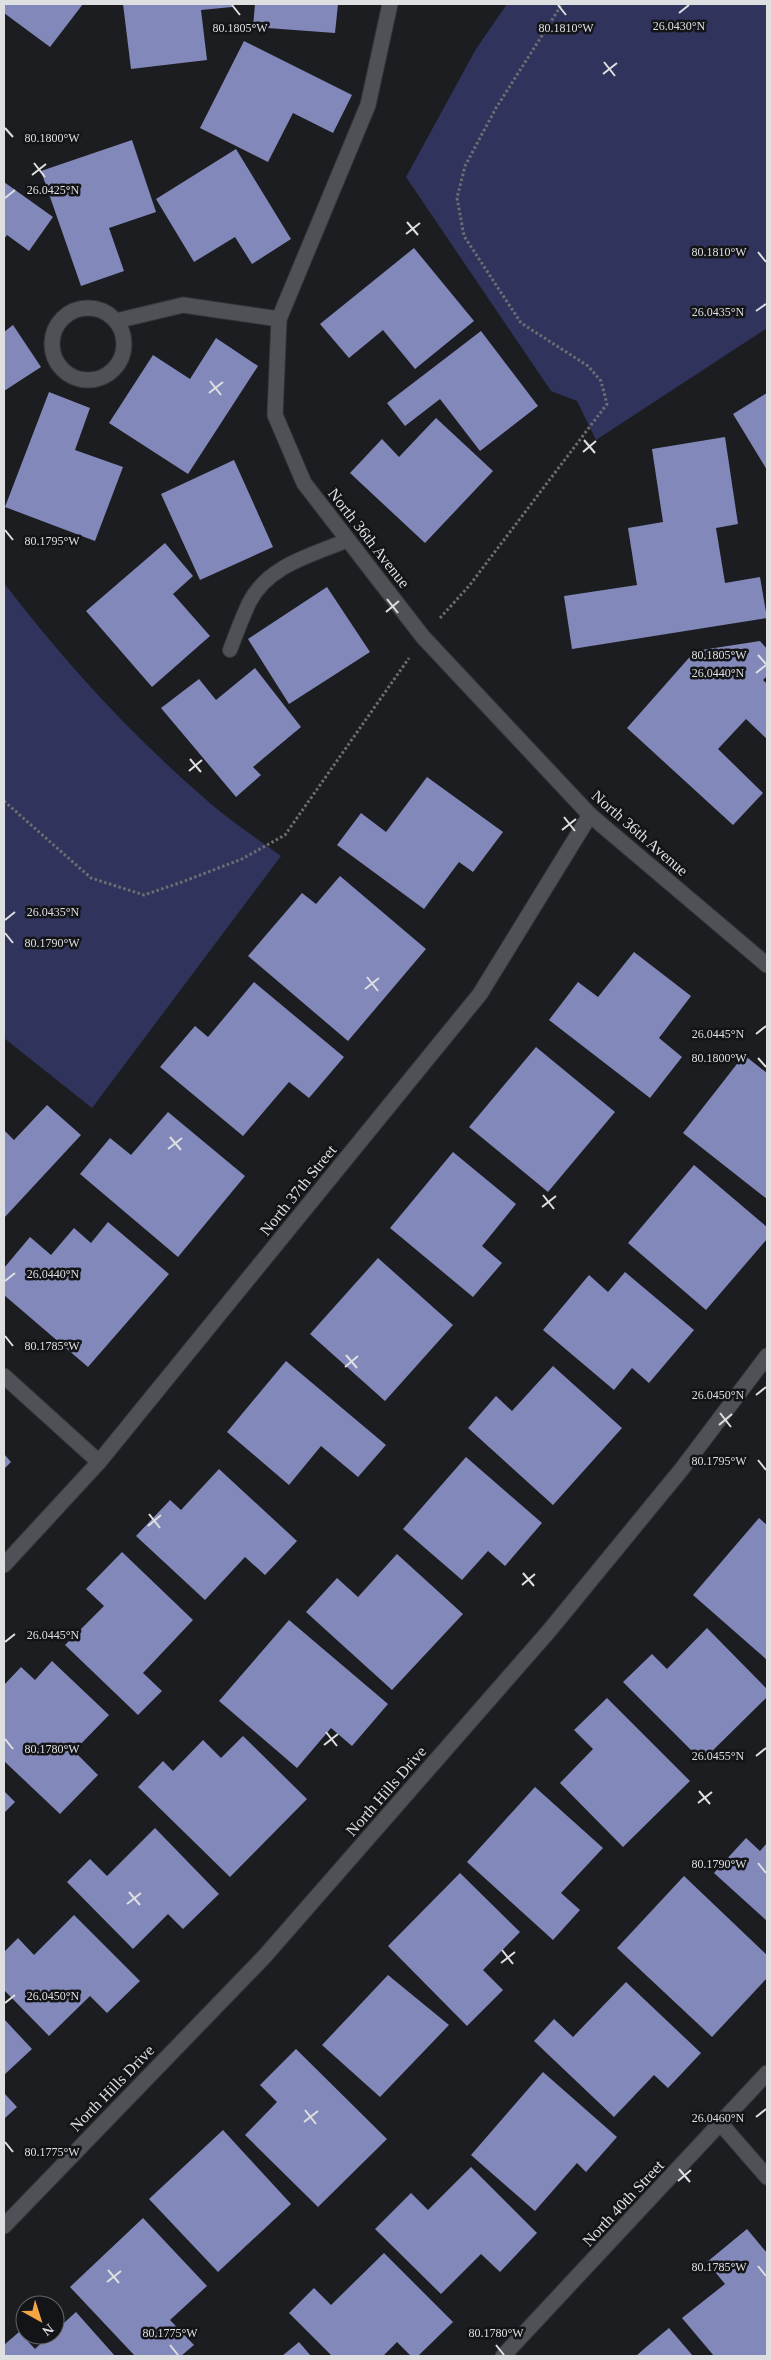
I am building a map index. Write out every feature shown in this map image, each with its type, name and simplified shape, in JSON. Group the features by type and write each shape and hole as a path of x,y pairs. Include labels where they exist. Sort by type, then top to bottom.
{"street":[{"name":"North 36th Avenue","path":"390,4 368,106 280,319 275,415 304,483 423,637 590,814 767,965"},
{"path":"116,321 183,305 280,319"},
{"path":"90,308 107,313 116,321 122,331 123,355 117,366 108,375 97,380 85,381 73,378 55,362 51,351 55,327 62,318 72,311 90,308"},
{"name":"North 37th Street","path":"4,1565 99,1462 480,994 590,814"},
{"name":"North Hills Drive","path":"4,2226 264,1958 549,1631 681,1470 767,1356"},
{"path":"4,1376 99,1462"},
{"name":"North 40th Street","path":"503,2356 767,2073"},
{"path":"721,2124 767,2177"}],"lane":[{"path":"230,650 250,602 268,578 281,568 348,540"}],"path":[{"path":"4,801 91,878 144,895 242,859 285,835 423,637 468,586 606,404 601,381 588,366 521,323 464,236 458,198 465,166 496,108 562,4"}],"shaded area":[{"path":"507,4 767,4 767,328 596,440 577,401 551,391 406,177 476,49"},
{"path":"4,583 76,671 155,753 219,811 281,856 92,1108 4,1038"}],"building":[{"path":"4,4 83,4 50,47 4,13"},
{"path":"123,4 232,4 232,7 201,10 207,60 131,69"},
{"path":"255,4 338,4 335,33 253,27"},
{"path":"244,41 352,95 333,133 293,113 268,162 200,128"},
{"path":"132,140 156,212 109,228 124,271 81,286 41,171"},
{"path":"236,149 291,239 252,264 235,237 194,262 156,199"},
{"path":"4,182 53,217 29,251 7,235 4,239"},
{"path":"414,248 474,321 415,369 383,330 349,358 320,324"},
{"path":"13,325 41,367 4,391 4,332"},
{"path":"481,331 538,406 480,451 440,399 405,426 387,403"},
{"path":"216,338 258,366 188,474 109,423 153,355 190,379"},
{"path":"49,392 90,408 75,450 123,467 95,541 5,507"},
{"path":"767,393 767,470 733,414"},
{"path":"436,418 493,471 425,543 350,473 382,439 399,457"},
{"path":"725,437 738,524 716,528 725,583 760,577 767,618 572,649 564,596 637,585 628,528 663,522 652,449"},
{"path":"234,460 273,547 200,580 161,494"},
{"path":"165,543 193,576 173,594 210,636 152,687 86,611"},
{"path":"327,587 370,652 289,704 248,639"},
{"path":"760,641 767,649 767,676 763,680 767,684 767,739 746,719 718,749 763,793 733,825 627,728 695,651"},
{"path":"255,668 301,727 253,767 261,775 236,797 161,708 199,679 216,700"},
{"path":"427,777 503,832 473,872 459,862 424,909 337,845 361,813 386,832"},
{"path":"340,876 426,949 348,1041 248,956 302,893 316,904"},
{"path":"634,952 691,996 659,1038 682,1057 650,1098 549,1020 578,982 598,997"},
{"path":"254,982 344,1057 309,1098 289,1082 243,1136 160,1067 195,1026 208,1037"},
{"path":"536,1047 615,1112 548,1192 469,1127"},
{"path":"744,1055 767,1073 767,1199 683,1133"},
{"path":"47,1105 81,1135 4,1218 4,1130 14,1140"},
{"path":"168,1112 245,1176 178,1257 80,1174 110,1138 131,1155"},
{"path":"453,1152 516,1204 482,1246 502,1263 473,1297 390,1228"},
{"path":"694,1165 767,1227 767,1239 706,1310 628,1243"},
{"path":"108,1222 169,1274 88,1367 4,1295 4,1268 30,1237 51,1255 74,1228 91,1243"},
{"path":"378,1258 453,1325 385,1401 310,1334"},
{"path":"625,1272 694,1330 649,1383 632,1368 614,1390 543,1330 589,1275 608,1292"},
{"path":"286,1361 386,1445 358,1477 321,1446 289,1485 227,1432"},
{"path":"553,1366 622,1428 553,1505 468,1428 496,1396 512,1411"},
{"path":"4,1454 11,1462 4,1469"},
{"path":"466,1457 542,1523 505,1566 488,1551 462,1580 403,1529"},
{"path":"219,1469 297,1541 265,1575 245,1557 205,1600 136,1536 170,1500 181,1510"},
{"path":"759,1518 767,1525 767,1660 693,1595"},
{"path":"122,1552 193,1620 143,1673 162,1691 138,1715 65,1645 104,1606 86,1589"},
{"path":"397,1554 463,1614 392,1690 306,1612 337,1578 358,1597"},
{"path":"289,1620 388,1704 352,1746 331,1728 297,1768 219,1701"},
{"path":"707,1628 767,1689 767,1697 702,1761 623,1682 652,1654 667,1669"},
{"path":"52,1661 109,1715 74,1751 98,1775 60,1814 4,1761 4,1685 21,1667 35,1680"},
{"path":"607,1698 690,1781 623,1847 560,1783 593,1749 574,1730"},
{"path":"243,1736 307,1799 230,1877 138,1787 163,1761 173,1771 203,1740 221,1758"},
{"path":"535,1787 603,1848 561,1893 580,1910 553,1940 467,1862"},
{"path":"4,1791 15,1802 4,1813"},
{"path":"155,1828 219,1894 183,1929 168,1914 133,1949 67,1882 90,1859 107,1876"},
{"path":"746,1838 760,1851 767,1843 767,1921 714,1873"},
{"path":"460,1873 520,1932 483,1970 503,1990 467,2026 388,1946"},
{"path":"684,1876 767,1955 767,1978 712,2037 617,1948"},
{"path":"74,1915 140,1981 107,2013 90,1996 49,2036 4,1990 4,1952 18,1938 34,1955"},
{"path":"388,1975 449,2025 380,2097 322,2045"},
{"path":"626,1982 701,2053 668,2088 654,2075 614,2117 534,2041 554,2019 573,2037"},
{"path":"4,2019 32,2049 4,2075"},
{"path":"296,2049 387,2139 318,2207 245,2135 277,2102 260,2085"},
{"path":"543,2072 617,2137 586,2172 577,2163 535,2211 471,2155"},
{"path":"4,2093 17,2107 4,2119"},
{"path":"223,2130 291,2204 218,2272 149,2199"},
{"path":"471,2167 537,2233 500,2272 481,2254 441,2294 375,2229 411,2193 428,2210"},
{"path":"143,2218 207,2286 170,2320 194,2345 181,2356 135,2356 70,2287"},
{"path":"747,2229 767,2253 767,2356 714,2356 682,2318 725,2284 707,2262"},
{"path":"384,2253 453,2322 418,2356 411,2356 397,2342 383,2356 332,2356 289,2313 314,2288 331,2305"},
{"path":"76,2312 115,2356 4,2356 4,2345 15,2335 15,2345 31,2345 35,2349 39,2345 65,2345 65,2322"},
{"path":"669,2328 693,2356 636,2356 645,2348"},
{"path":"299,2342 311,2356 282,2356"}]}
